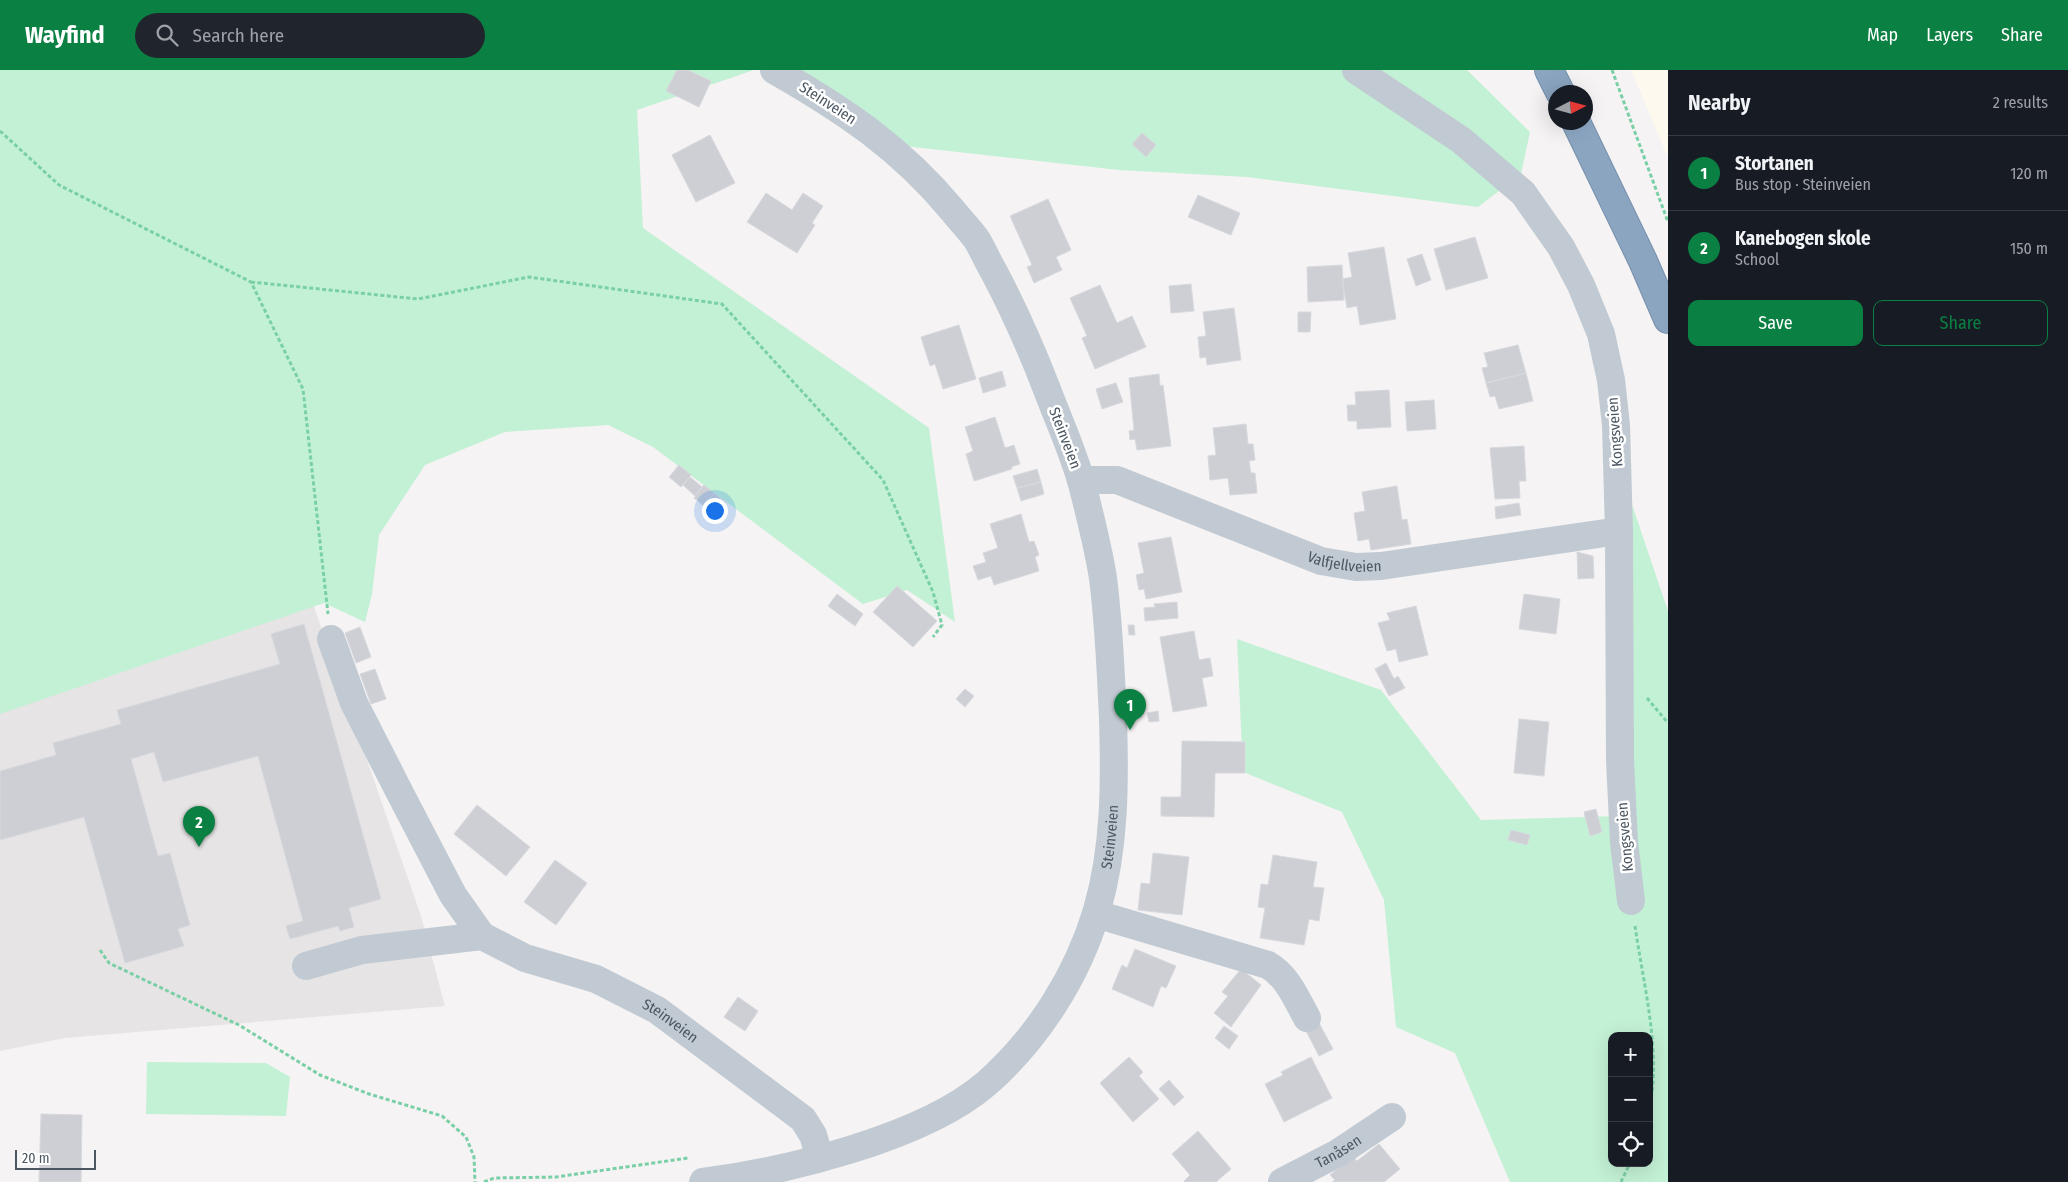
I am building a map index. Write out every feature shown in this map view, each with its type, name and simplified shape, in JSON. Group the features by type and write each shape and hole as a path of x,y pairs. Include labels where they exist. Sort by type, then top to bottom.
{"highway":[{"path":"1549,70 1556,85"},
{"path":"1580,130 1635,244 1668,319"}],"street":[{"name":"Steinveien","path":"700,1169 780,1169 820,1158 871,1142 940,1114 987,1083 1036,1029 1058,996 1080,957 1096,914 1104,881 1114,805 1114,735 1110,649 1102,575 1081,480 1038,366 1014,309 976,240 937,191 898,153 844,111 774,70"},
{"name":"Kongsveien","path":"1356,70 1461,140 1523,193 1560,247 1581,285 1601,334 1611,380 1616,425 1619,531 1620,760 1624,842 1631,901"},
{"name":"Valfjellveien","path":"1081,480 1116,480 1322,561 1342,566 1381,566 1619,531"},
{"path":"306,966 362,950 482,936 454,895 354,703 331,639"},
{"path":"1096,914 1268,965 1278,971 1285,979 1307,1018"},
{"name":"Steinveien","path":"482,936 525,958 596,979 657,1010 803,1119 813,1135 820,1158"},
{"name":"Tanåsen","path":"1282,1182 1338,1153 1392,1118"}],"path":[{"path":"1612,70 1668,222"},
{"path":"0,131 59,185 251,282 418,299 529,277 722,304 884,480 933,592 942,625 933,637"},
{"path":"251,282 303,389 331,639"},
{"path":"1631,901 1651,1032 1653,1094"},
{"path":"100,950 109,963 240,1024 320,1075 369,1094 442,1116 466,1137 474,1157 476,1182"},
{"path":"1621,1182 1628,1167"},
{"path":"484,1182 494,1178 556,1177 700,1169"}],"shaded area":[{"path":"1631,70 1668,70 1668,158"},
{"path":"311,598 421,916 445,1006 65,1038 0,1051 0,706"}],"green space":[{"path":"0,70 754,70 637,110 643,228 929,428 955,622 907,590 863,604 653,447 608,425 505,432 425,465 379,535 372,594 365,622 324,603 0,714"},
{"path":"798,70 1467,70 1530,132 1521,174 1478,207 1247,177 1119,170 895,145"},
{"path":"1623,478 1668,611 1668,1182 1510,1182 1455,1053 1396,1027 1384,900 1342,812 1243,772 1237,639 1381,690 1481,820 1619,816"},
{"path":"147,1062 266,1063 290,1077 286,1116 146,1114"}],"building":[{"path":"677,70 688,70 711,81 699,107 666,91"},
{"path":"1142,133 1156,145 1146,157 1132,144"},
{"path":"710,135 735,183 696,202 672,155"},
{"path":"766,193 792,210 803,193 823,206 812,223 815,225 797,253 747,222"},
{"path":"1198,195 1240,213 1231,235 1188,217"},
{"path":"1048,199 1071,250 1056,257 1062,270 1034,283 1027,267 1032,265 1010,216"},
{"path":"1475,237 1488,278 1446,290 1434,249"},
{"path":"1384,247 1396,319 1360,325 1357,306 1347,308 1342,279 1352,277 1348,253"},
{"path":"1422,254 1431,280 1416,286 1407,259"},
{"path":"1342,265 1344,300 1308,302 1307,267"},
{"path":"1191,284 1194,311 1171,313 1169,286"},
{"path":"1100,285 1117,323 1132,316 1146,347 1095,369 1082,338 1087,336 1070,298"},
{"path":"1234,308 1241,360 1207,365 1206,357 1200,358 1198,337 1206,336 1203,312"},
{"path":"1298,312 1311,312 1310,332 1298,332"},
{"path":"959,325 976,379 943,389 935,364 930,366 921,337"},
{"path":"1518,345 1526,373 1486,383 1482,368 1488,367 1484,353"},
{"path":"1002,371 1006,386 983,393 979,378"},
{"path":"1526,373 1533,401 1499,409 1495,396 1490,397 1486,383"},
{"path":"1159,374 1160,386 1163,385 1171,446 1137,450 1135,439 1130,440 1129,431 1134,430 1129,378"},
{"path":"1116,383 1123,402 1102,409 1096,389"},
{"path":"1389,390 1391,427 1357,429 1357,421 1348,421 1347,405 1356,405 1355,392"},
{"path":"1434,400 1436,429 1407,431 1405,402"},
{"path":"995,417 1005,448 1014,445 1020,464 1011,467 1012,469 974,481 966,454 973,451 965,427"},
{"path":"1246,424 1248,444 1253,444 1255,460 1249,461 1251,473 1255,473 1257,493 1230,495 1228,478 1210,480 1208,456 1216,455 1213,428"},
{"path":"1524,446 1526,481 1519,481 1520,498 1495,499 1490,448"},
{"path":"679,465 691,475 681,487 669,477"},
{"path":"1037,469 1041,482 1017,488 1013,476"},
{"path":"690,477 702,487 695,496 683,485"},
{"path":"1041,482 1044,494 1021,501 1017,488"},
{"path":"704,485 714,493 704,506 694,498"},
{"path":"1397,486 1402,520 1407,519 1411,544 1371,550 1369,539 1358,541 1354,513 1365,511 1362,492"},
{"path":"714,493 726,503 716,515 704,506"},
{"path":"1519,503 1521,515 1496,519 1495,507"},
{"path":"1021,514 1029,542 1034,541 1039,555 1035,557 1039,571 994,585 991,576 978,580 973,566 986,562 983,553 998,548 990,524"},
{"path":"1171,537 1182,592 1146,599 1144,589 1139,590 1136,575 1144,573 1138,543"},
{"path":"1577,552 1593,556 1594,578 1578,579"},
{"path":"897,586 937,621 913,647 873,612"},
{"path":"837,594 863,614 855,626 828,606"},
{"path":"1524,594 1560,599 1556,634 1519,629"},
{"path":"1177,602 1178,618 1145,621 1144,608 1155,607 1154,604"},
{"path":"1416,606 1428,655 1399,662 1396,649 1387,651 1378,623 1390,620 1387,613"},
{"path":"304,624 381,899 349,908 354,927 340,931 338,926 290,939 286,926 303,921 258,756 163,782 154,752 131,759 158,856 170,853 190,925 178,929 184,946 125,963 84,817 0,840 0,771 56,755 53,743 121,724 117,710 280,664 271,634"},
{"path":"1128,625 1134,625 1135,635 1129,635"},
{"path":"360,627 371,657 356,663 345,633"},
{"path":"1194,631 1199,660 1210,658 1213,676 1202,678 1207,706 1173,712 1160,637"},
{"path":"1386,663 1394,679 1398,676 1405,688 1389,696 1375,669"},
{"path":"375,669 386,699 371,704 360,674"},
{"path":"965,689 974,696 965,707 956,699"},
{"path":"1158,711 1159,721 1149,722 1147,713"},
{"path":"1519,719 1549,722 1544,776 1514,773"},
{"path":"1182,741 1245,742 1245,773 1215,773 1214,817 1161,816 1161,797 1181,797"},
{"path":"477,805 530,847 506,876 454,834"},
{"path":"1596,809 1602,832 1590,836 1584,812"},
{"path":"1511,830 1530,835 1527,845 1508,840"},
{"path":"1153,853 1189,857 1182,915 1138,910 1141,883 1150,884"},
{"path":"1273,855 1317,862 1313,887 1324,888 1319,921 1309,919 1304,945 1260,938 1265,908 1258,907 1261,884 1268,885"},
{"path":"555,860 587,883 556,925 524,902"},
{"path":"1135,949 1176,966 1166,988 1161,986 1153,1007 1112,989 1122,965 1127,968"},
{"path":"1241,969 1261,985 1231,1027 1214,1013 1228,996 1222,992"},
{"path":"738,997 758,1011 745,1031 724,1017"},
{"path":"1318,1021 1333,1049 1319,1056 1305,1029"},
{"path":"1224,1026 1238,1036 1229,1049 1215,1038"},
{"path":"1129,1057 1143,1072 1139,1076 1159,1099 1133,1122 1100,1083"},
{"path":"1311,1057 1332,1098 1284,1122 1265,1084 1283,1075 1281,1072"},
{"path":"1169,1080 1184,1097 1174,1106 1159,1089"},
{"path":"41,1114 82,1115 81,1182 39,1182"},
{"path":"1198,1131 1231,1169 1216,1182 1185,1182 1190,1175 1172,1154"},
{"path":"1379,1144 1400,1169 1384,1182 1332,1182 1335,1180 1330,1175 1353,1156 1357,1161"}],"place":[{"name":"Stortanen","path":"1130,730"},
{"name":"Kanebogen skole","path":"199,847"}]}
